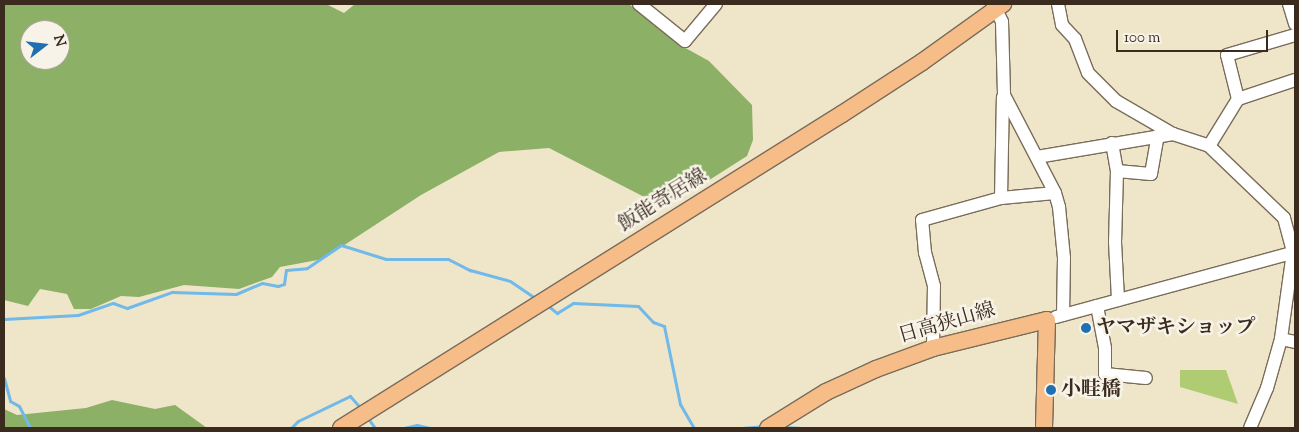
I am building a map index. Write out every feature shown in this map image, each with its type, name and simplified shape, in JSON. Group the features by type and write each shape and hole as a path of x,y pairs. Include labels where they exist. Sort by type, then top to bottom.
{"main road":[{"name":"飯能寄居線","path":"342,428 850,109 997,5"},
{"name":"日高狭山線","path":"774,424 854,378 933,348 1046,320"},
{"path":"1044,428 1046,320"}],"street":[{"path":"639,4 685,41 716,4"},
{"path":"1058,4 1062,25 1075,39 1088,74 1116,101 1173,134 1209,146 1284,218 1294,252 1281,339 1267,388 1250,428"},
{"path":"1289,4 1295,24"},
{"path":"997,5 1002,22 1004,95 1001,198"},
{"path":"1238,100 1227,54 1295,35"},
{"path":"1209,146 1238,100 1295,80"},
{"path":"1004,95 1056,193 1064,258 1063,315"},
{"path":"1037,157 1173,134"},
{"path":"1116,170 1151,174 1158,136"},
{"path":"1112,143 1116,170 1115,242 1118,300"},
{"path":"933,348 934,286 925,253 922,220 1001,198 1056,193"},
{"path":"1046,320 1294,252"},
{"path":"1097,306 1105,348 1105,374 1146,378"},
{"path":"1281,339 1295,342"}],"green space":[{"path":"4,4 326,4 344,13 355,4 629,4 680,45 709,61 752,105 753,140 747,156 692,191 656,203 549,148 499,152 421,195 323,259 280,267 272,277 239,289 184,285 139,297 121,296 91,309 74,309 67,294 40,289 28,306 4,300"},
{"path":"1180,370 1226,370 1238,404 1180,387"},
{"path":"112,400 155,409 175,405 207,428 4,428 4,409 17,415 86,408"}],"waterway":[{"path":"4,319 78,315 113,303 127,308 172,292 236,294 262,283 278,286 284,284 286,270 307,268 341,245 386,259 448,259 470,270 510,281 537,299"},
{"path":"547,305 557,313 573,303 638,306 653,322 664,326 680,404 694,428"},
{"path":"4,378 10,401 19,406 30,428"},
{"path":"291,428 298,421 350,396 362,410"},
{"path":"367,417 375,428"},
{"path":"404,428 417,425 430,428"},
{"path":"742,428 763,426"},
{"path":"782,427 802,428"}],"place":[{"name":"ヤマザキショップ","path":"1086,328"},
{"name":"小畦橋","path":"1051,390"}]}
